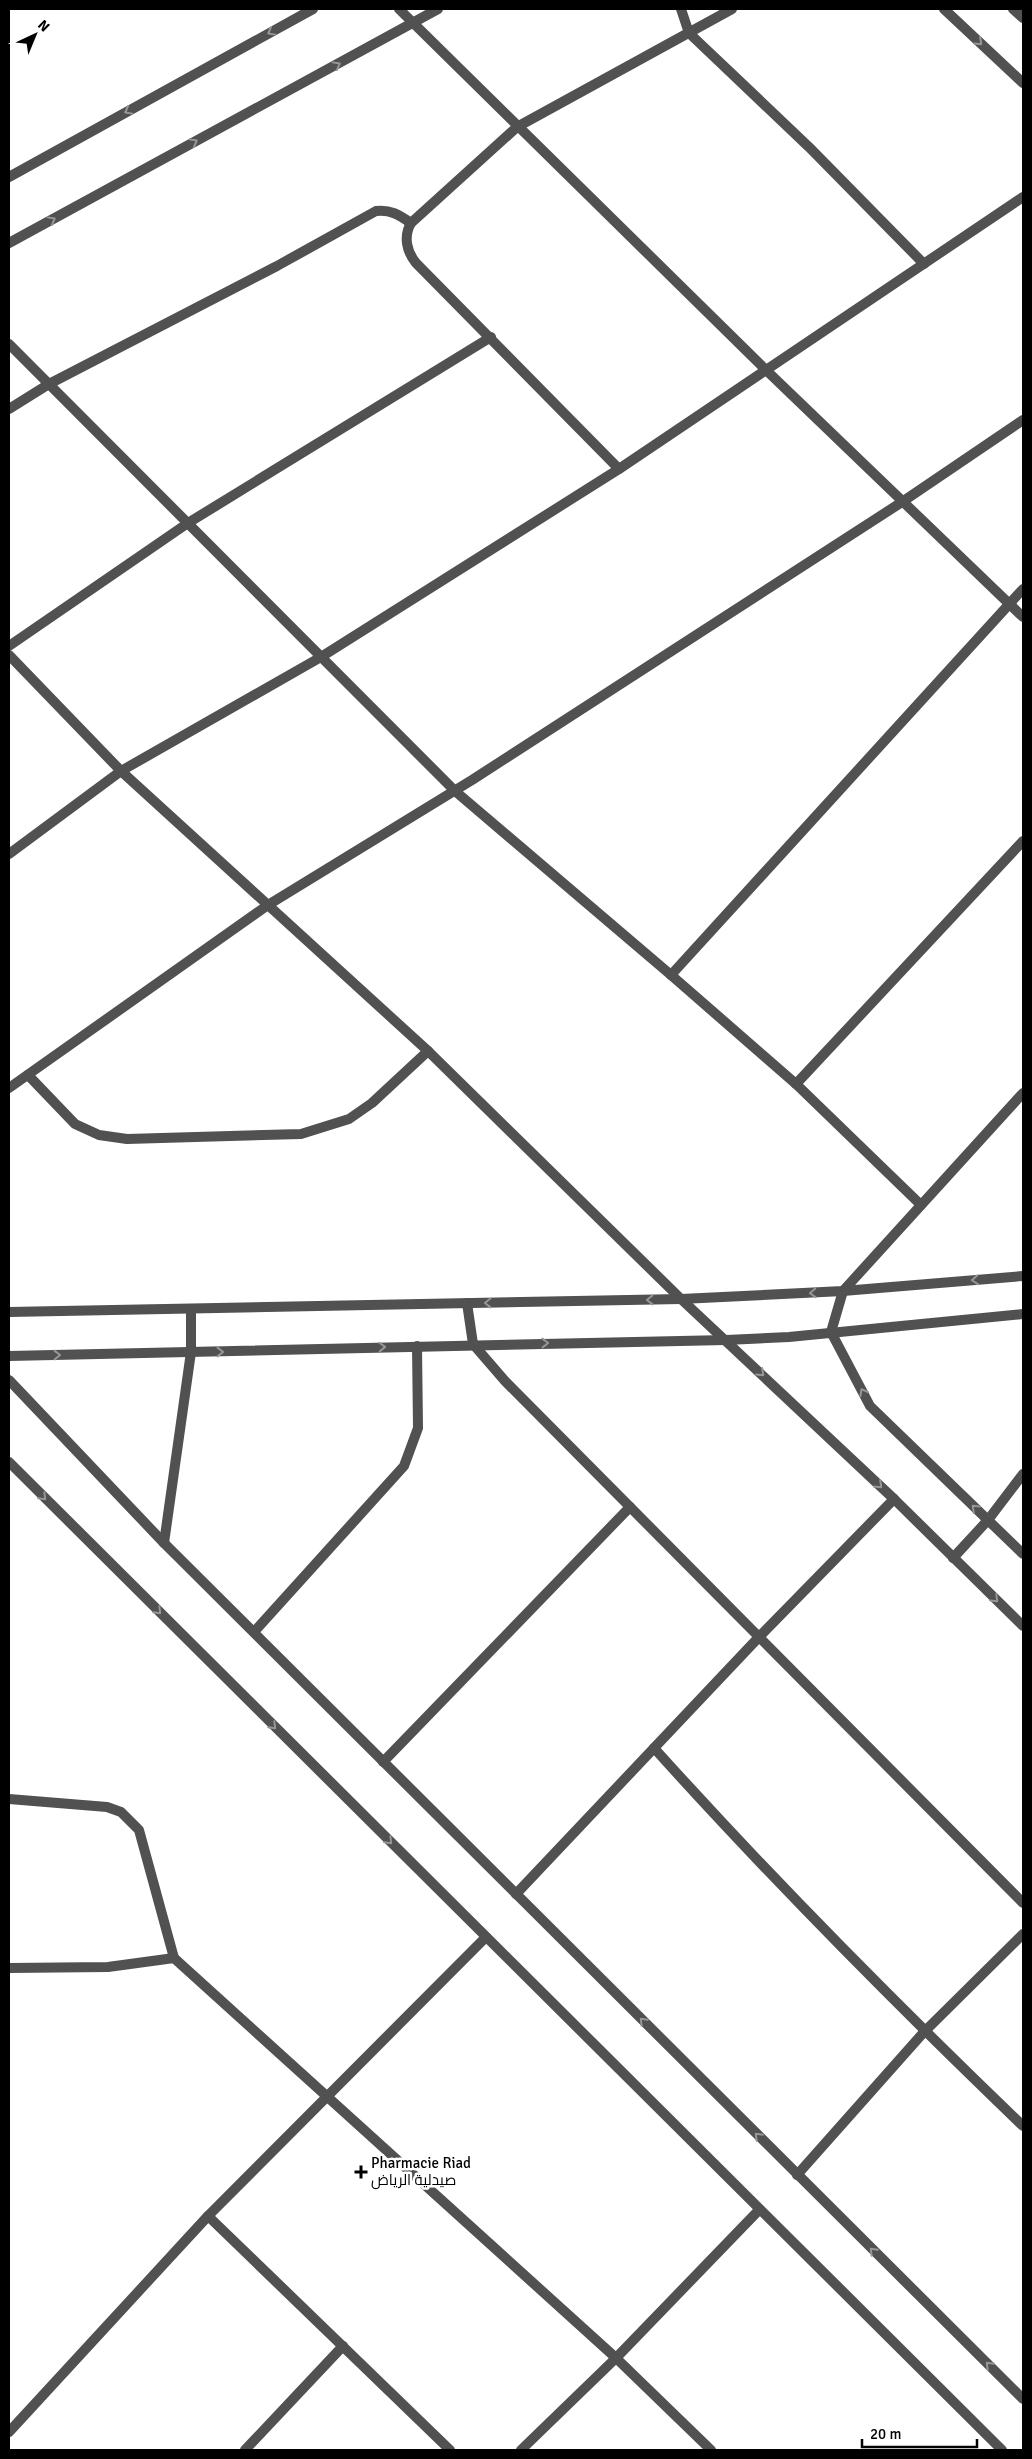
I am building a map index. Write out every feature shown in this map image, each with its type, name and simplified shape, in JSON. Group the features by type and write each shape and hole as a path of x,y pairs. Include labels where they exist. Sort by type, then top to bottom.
{"street":[{"path":"9,177 313,9"},
{"path":"399,9 766,371 1023,617"},
{"path":"9,244 438,9"},
{"path":"680,9 689,33 802,140 924,264"},
{"path":"619,469 409,254 407,230 410,223 517,127 732,9"},
{"path":"944,9 1023,83"},
{"path":"1013,9 1023,18"},
{"path":"9,854 121,771 321,657 619,469 1023,197"},
{"path":"9,409 48,384 278,266 376,211 385,210 397,214 410,223"},
{"path":"9,646 188,523 491,337"},
{"path":"9,344 455,790 796,1084 921,1205"},
{"path":"9,1088 268,905 455,790 902,502 1023,420"},
{"path":"671,975 1023,589"},
{"path":"9,655 121,771 428,1051 681,1299 894,1500 1023,1626"},
{"path":"796,1084 1023,841"},
{"path":"28,1075 75,1124 100,1135 126,1139 301,1134 348,1119 372,1103 428,1051"},
{"path":"1023,1093 843,1291 831,1332 870,1406 1023,1554"},
{"path":"9,1312 681,1299 843,1291 1023,1276"},
{"path":"467,1303 473,1344 505,1381 1023,1903"},
{"path":"164,1543 191,1352 191,1309"},
{"path":"9,1356 268,1352 473,1344 726,1340 789,1337 1023,1314"},
{"path":"254,1632 404,1466 418,1428 417,1346"},
{"path":"9,1380 164,1543 1023,2399"},
{"path":"9,1462 1002,2450"},
{"path":"953,1558 988,1520 1023,1474"},
{"path":"516,1894 759,1637 894,1500"},
{"path":"383,1762 630,1507"},
{"path":"654,1748 924,2032 1023,2126"},
{"path":"9,1799 107,1807 120,1812 133,1824 139,1830 174,1958 616,2358 711,2450"},
{"path":"797,2175 924,2032 1023,1934"},
{"path":"9,2432 208,2216 486,1937"},
{"path":"9,1968 108,1967 174,1958"},
{"path":"521,2450 616,2358 759,2210"},
{"path":"208,2216 450,2450"},
{"path":"245,2450 343,2346"}],"place":[{"name":"Pharmacie Riad صيدلية الرياض","path":"361,2172"}]}
